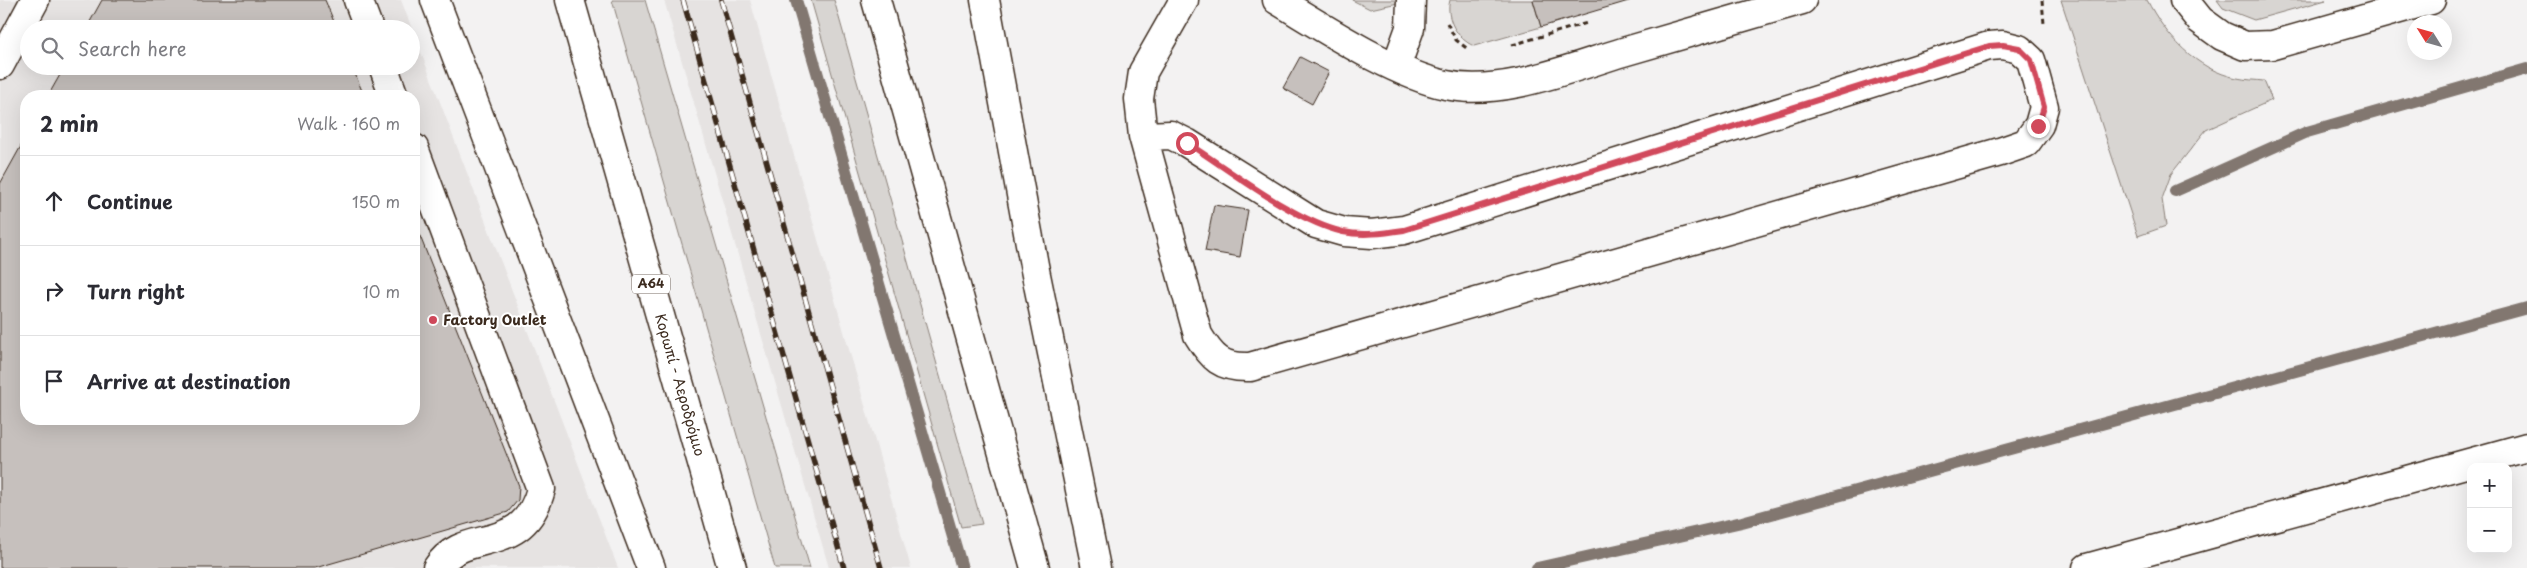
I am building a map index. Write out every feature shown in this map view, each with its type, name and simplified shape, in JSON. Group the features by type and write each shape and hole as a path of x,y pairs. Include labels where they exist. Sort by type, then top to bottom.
{"main road":[{"path":"24,20 35,0"},
{"path":"358,0 366,20"},
{"path":"435,0 651,568"},
{"name":"Κορωπί - Αεροδρόμιο","path":"570,0 732,568"},
{"path":"876,0 1035,568"},
{"path":"985,0 1034,265 1096,568"},
{"path":"1143,136 1170,135 1187,143 1316,224 1344,232 1372,234 1404,230 1989,46 2003,45 2019,48 2031,60 2044,107 2038,126 2026,143 2000,152 1250,367 1233,367 1219,361 1208,352 1198,335 1143,136 1138,100 1143,72 1184,0"},
{"path":"1277,0 1396,67 1439,84 1481,89 1532,79 1802,0"},
{"path":"1396,67 1410,28 1411,0"},
{"path":"2184,0 2200,20 2222,36 2245,46 2273,44 2431,0"},
{"path":"0,64 20,27"},
{"path":"386,75 392,90"},
{"path":"420,164 541,489 538,503 519,528 504,536 453,551 437,568"},
{"path":"2087,568 2527,446"}],"path":[{"path":"1445,15 1456,40 1464,48 1475,53"},
{"path":"1504,48 1594,21"}],"shaded area":[{"path":"0,0 401,0 409,20 20,20 20,75 420,75 420,50 618,568 0,568"},
{"path":"612,0 645,0 810,568 775,568"},
{"path":"664,0 750,0 911,568 829,568"},
{"path":"811,0 834,0 982,524 961,527"},
{"path":"1352,0 1397,0 1398,3 1370,9"},
{"path":"1450,0 1533,0 1541,27 1474,46 1462,38 1454,27 1449,14"},
{"path":"2061,0 2147,0 2163,26 2183,49 2195,59 2222,74 2240,79 2264,81 2272,100 2206,130 2171,174 2162,199 2166,226 2138,236"},
{"path":"2217,0 2326,0 2254,20 2223,8"}],"building":[{"path":"102,0 325,0 333,20 91,20"},
{"path":"1533,0 1632,0 1541,27"},
{"path":"1300,57 1329,72 1312,104 1283,88"},
{"path":"60,75 356,75 362,90 51,90"},
{"name":"Factory Outlet","path":"20,148 20,425 420,425 420,236 519,486 518,500 508,512 315,568 0,568 0,184"},
{"path":"1214,205 1248,210 1240,257 1205,251"}],"waterway":[{"path":"796,0 962,568"},
{"path":"2175,191 2307,132 2527,69"},
{"path":"1537,568 1742,522 2527,308"}],"railway":[{"path":"683,0 844,568"},
{"path":"721,0 881,568"}],"place":[{"name":"Factory Outlet","path":"433,320"}],"route":[{"path":"1187,143 1316,224 1344,232 1372,234 1404,230 1989,46 2003,45 2019,48 2031,60 2044,107 2038,126"}]}
